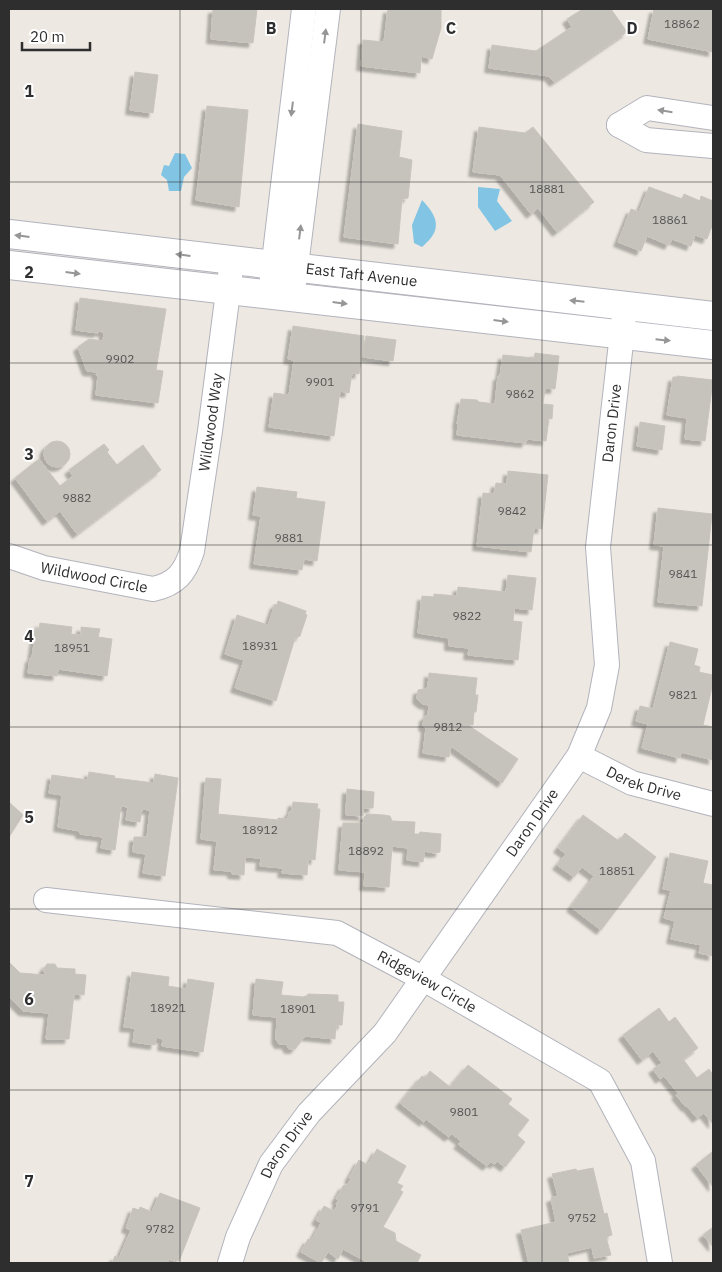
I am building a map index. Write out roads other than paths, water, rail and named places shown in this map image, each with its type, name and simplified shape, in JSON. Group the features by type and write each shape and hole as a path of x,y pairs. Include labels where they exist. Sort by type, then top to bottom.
{"street":[{"path":"281,296 296,73 304,9"},
{"path":"284,267 320,77 328,9"},
{"path":"296,73 320,77"},
{"path":"713,118 647,108 618,125 646,140 713,146"},
{"name":"East Taft Avenue","path":"9,234 713,316"},
{"name":"Wildwood Way","path":"178,578 187,566 192,551 232,261"},
{"name":"East Taft Avenue","path":"9,265 713,346"},
{"name":"Daron Drive","path":"230,1263 238,1237 271,1164 309,1113 385,1033 579,756 599,708 607,665 598,547 626,306"},
{"name":"Wildwood Circle","path":"9,556 44,568 153,589 166,586 178,578"},
{"name":"Derek Drive","path":"579,756 632,783 713,804"},
{"name":"Ridgeview Circle","path":"46,900 337,933 422,978 600,1081 643,1161 660,1263"}],"water":[{"path":"175,153 185,154 192,168 184,177 181,191 169,191 167,180 161,175 164,165 169,166"},
{"path":"478,187 500,189 497,201 512,221 495,231 478,207"},
{"path":"422,200 435,218 436,224 433,235 422,247 414,243 412,225"}]}
